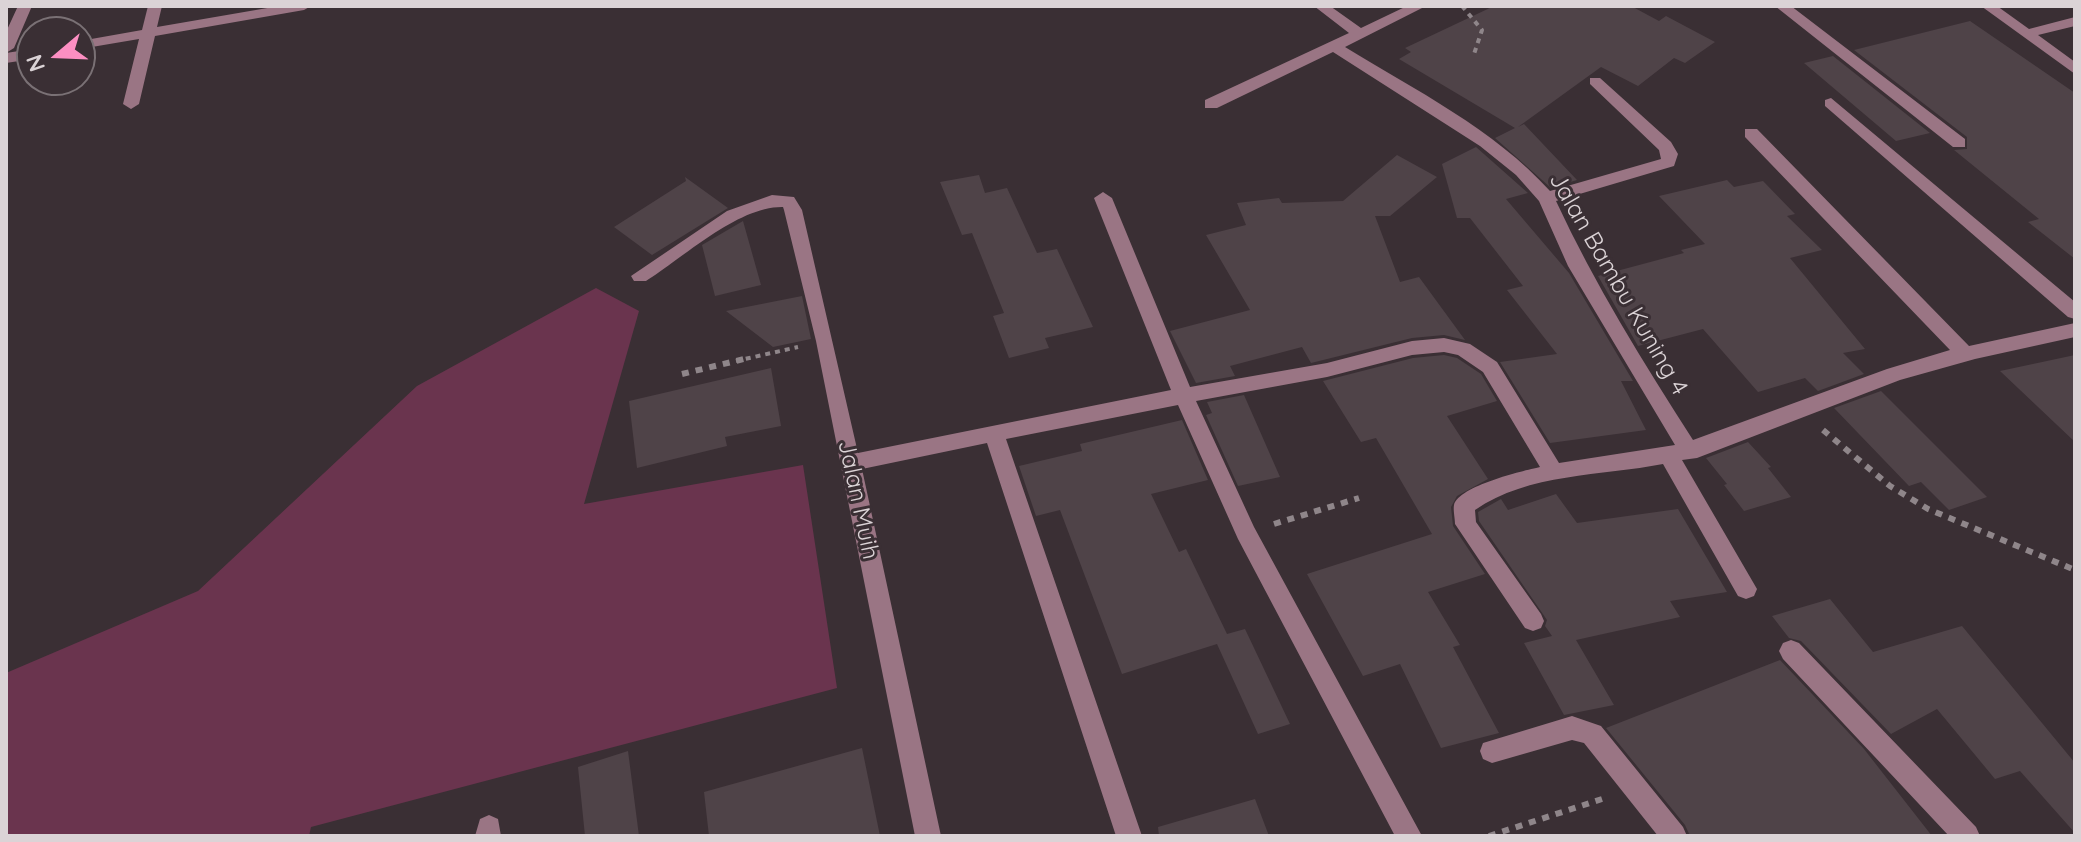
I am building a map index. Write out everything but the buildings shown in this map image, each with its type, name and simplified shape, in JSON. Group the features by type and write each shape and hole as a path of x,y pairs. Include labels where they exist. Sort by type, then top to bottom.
{"street":[{"path":"6,48 25,6"},
{"path":"131,104 146,32 155,6"},
{"path":"96,42 304,6"},
{"path":"1321,6 1360,34"},
{"path":"1211,104 1419,6"},
{"path":"1782,6 1959,143"},
{"path":"1988,6 2075,69"},
{"path":"2027,34 2075,21"},
{"name":"Jalan Bambu Kuning 4","path":"1333,46 1506,155 1546,198 1577,266 1679,453 1746,589"},
{"path":"1546,198 1668,162 1670,154 1665,146 1595,81"},
{"path":"1831,103 2075,312"},
{"path":"1751,133 1967,356"},
{"path":"1103,198 1184,397 1246,532 1409,836"},
{"name":"Jalan Muih","path":"640,276 753,205 777,199 788,201 793,210 825,341 928,836"},
{"path":"1533,621 1471,534 1463,511 1477,496 1554,472 1679,453 1801,411 1870,382 2075,330"},
{"path":"850,463 1327,370 1412,348 1453,347 1475,355 1490,367 1554,472"},
{"path":"994,433 1129,836"},
{"path":"1791,651 1967,836"},
{"path":"1492,751 1572,728 1584,729 1601,743 1674,836"}],"path":[{"path":"1462,6 1482,30 1474,54"},
{"path":"682,374 825,341"},
{"path":"1801,411 1890,486 1928,509 2075,570"},
{"path":"1246,532 1359,498"},
{"path":"1489,836 1635,788"}],"shaded area":[{"path":"596,288 639,311 584,504 803,465 837,688 311,827 309,836 6,836 6,673 198,591 417,386"}]}
